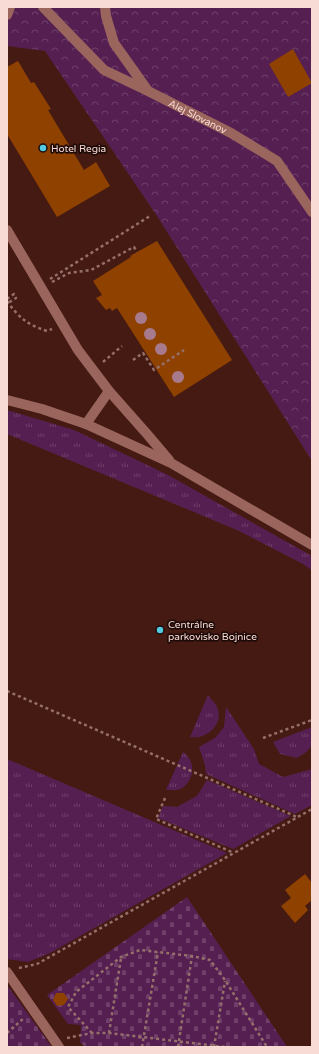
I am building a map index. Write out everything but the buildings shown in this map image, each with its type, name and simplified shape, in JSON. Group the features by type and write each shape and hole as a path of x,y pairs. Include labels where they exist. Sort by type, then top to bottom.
{"street":[{"path":"7,15 10,7"},
{"path":"43,7 104,70 148,91"},
{"name":"Alej Slovanov","path":"105,7 106,16 114,43 148,91 231,133 277,161 312,212"},
{"path":"7,230 78,350 109,391 148,434 171,463"},
{"path":"86,424 109,391"},
{"path":"7,400 42,409 86,424 171,463 312,546"},
{"path":"11,970 57,1044"}],"path":[{"path":"50,279 150,216"},
{"path":"52,282 68,273 91,270 134,247 137,252"},
{"path":"7,301 21,319 34,326 47,331 63,324"},
{"path":"103,362 122,346"},
{"path":"133,360 143,352 154,370 184,350"},
{"path":"7,693 297,817"},
{"path":"263,738 312,720"},
{"path":"165,798 156,819 235,853"},
{"path":"11,970 37,964 312,809"},
{"path":"92,1033 68,1007 76,992 121,957 140,950 192,956 210,960 225,980 267,1047"},
{"path":"142,1047 158,952"},
{"path":"178,1047 192,956"},
{"path":"109,1033 121,957"},
{"path":"214,1046 225,980"},
{"path":"7,1033 24,1018"},
{"path":"57,1044 92,1033 109,1033 225,1047"}],"green space":[{"path":"7,7 312,7 312,461 157,216 45,51 7,46"},
{"path":"7,410 74,430 168,475 312,556 312,570 237,530 7,434"},
{"path":"208,695 216,705 219,718 217,724 203,736 190,737"},
{"path":"226,707 254,749 259,764 283,777 312,769 312,805 295,814 206,774 205,765 199,747 215,738 224,727"},
{"path":"312,727 312,742 307,751 297,758 280,754 273,742"},
{"path":"183,752 190,760 192,765 189,780 180,789 166,790"},
{"path":"7,759 227,853 50,953 28,962 7,959"},
{"path":"207,780 291,816 233,849 158,818 163,806 177,807 197,796"},
{"path":"187,897 287,1047 85,1047 80,1042 81,1025 68,1024 47,995"},
{"path":"7,985 51,1046 51,1047 7,1047"}],"place":[{"name":"Hotel Regia","path":"43,148"},
{"name":"Centrálne parkovisko Bojnice","path":"160,630"}]}
